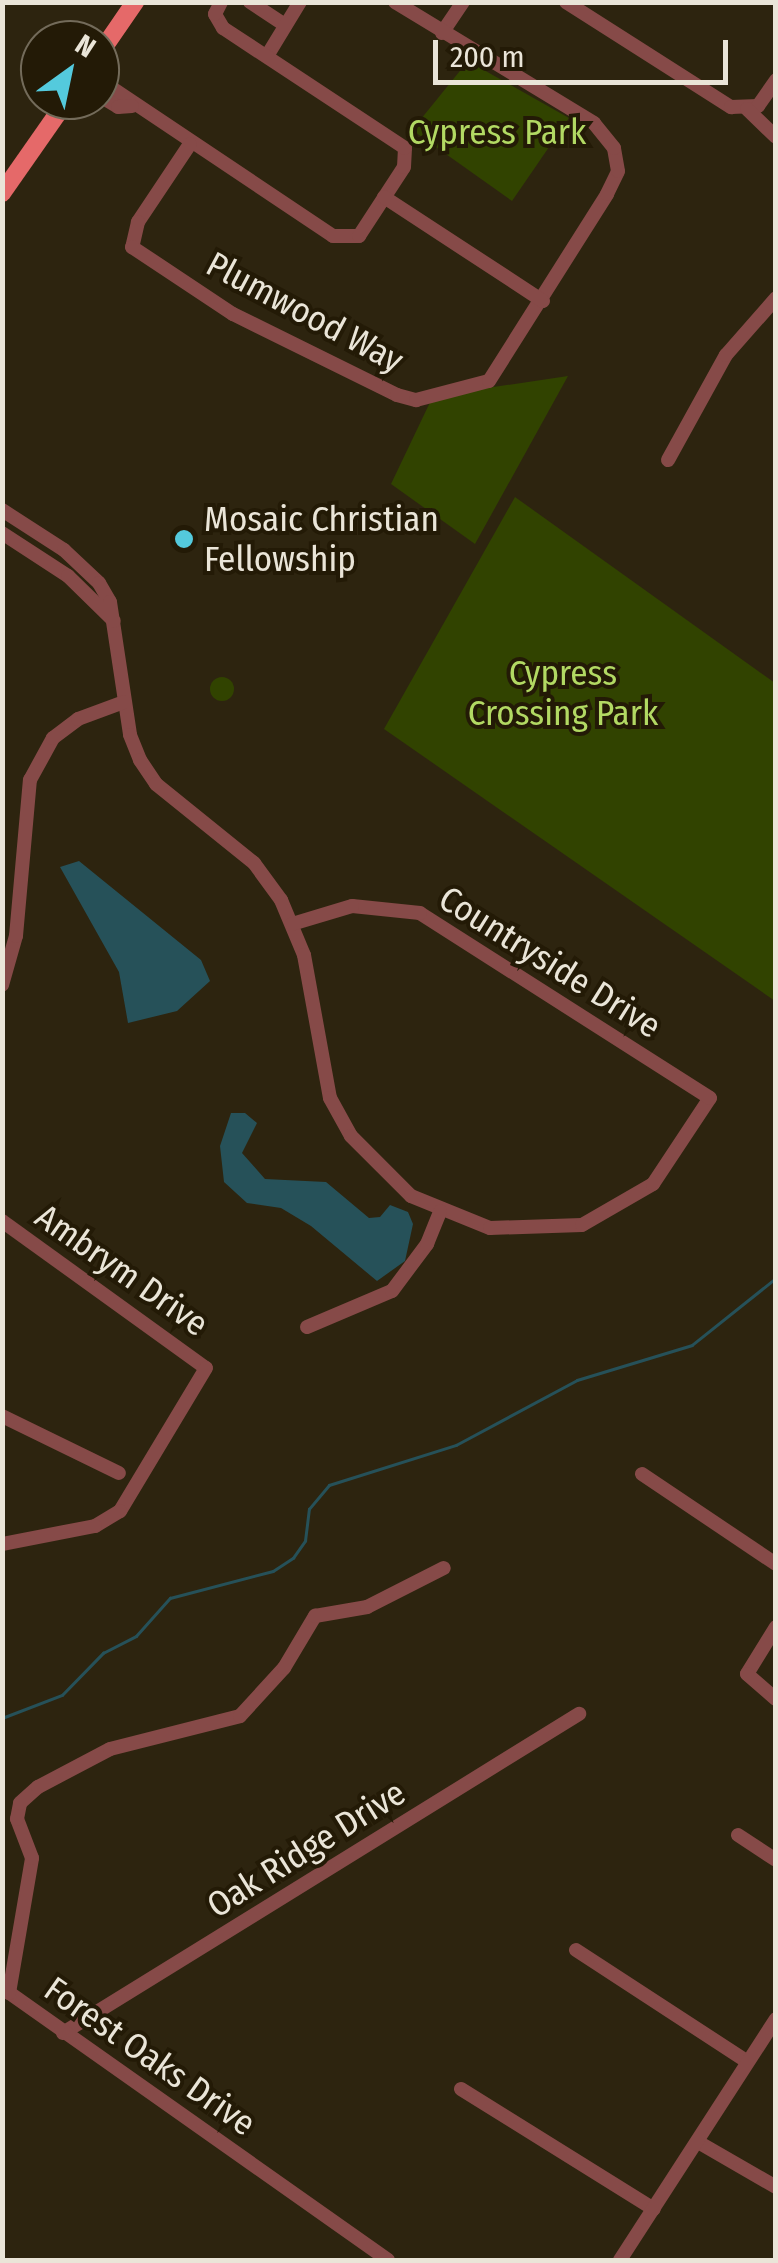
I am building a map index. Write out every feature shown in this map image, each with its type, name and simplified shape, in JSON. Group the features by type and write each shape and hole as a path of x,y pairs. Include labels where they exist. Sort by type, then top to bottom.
{"main road":[{"path":"2,192 53,120"}],"street":[{"path":"120,96 346,239 358,236 404,167 405,148 222,28 215,14 221,2"},
{"path":"250,2 286,25"},
{"path":"267,56 300,2"},
{"name":"Plumwood Way","path":"190,144 131,238 132,247 233,314 416,400 489,381 618,172 614,148 594,124 394,2"},
{"path":"442,33 462,2"},
{"path":"566,2 730,108 758,106 776,80"},
{"path":"120,107 132,106"},
{"path":"747,109 776,137"},
{"path":"384,196 542,300"},
{"path":"668,460 726,356 776,298"},
{"path":"2,510 84,566 110,602 130,735 156,784 254,864 292,924 304,956 330,1098 374,1164 440,1211 428,1244 392,1291 307,1327"},
{"path":"2,533 68,576 114,621"},
{"path":"2,985 16,936 30,780 53,738 78,719 124,702"},
{"name":"Countryside Drive","path":"292,924 352,906 420,912 710,1098 652,1184 582,1225 490,1228 440,1211"},
{"name":"Ambrym Drive","path":"2,1221 174,1339 206,1368 120,1511 95,1526 2,1544"},
{"path":"2,1416 119,1473"},
{"path":"642,1474 776,1564"},
{"name":"Forest Oaks Drive","path":"388,2260 6,1993 32,1858 18,1819 20,1803 110,1748 240,1716 284,1668 307,1621 367,1607 444,1568"},
{"path":"776,1627 747,1674 776,1699"},
{"name":"Oak Ridge Drive","path":"63,2033 579,1714"},
{"path":"738,1834 776,1860"},
{"path":"576,1950 746,2061"},
{"path":"620,2260 776,2019"},
{"path":"461,2088 654,2210"},
{"path":"698,2142 776,2187"}],"green space":[{"name":"Cypress Park","path":"468,61 569,118 512,201 412,130"},
{"path":"568,376 475,544 391,484 433,396"},
{"name":"Cypress Crossing Park","path":"515,497 775,683 775,1001 384,729"},
{"path":"222,677 234,689 222,701 210,689"}],"water":[{"path":"79,861 201,960 210,981 177,1011 128,1023 119,972 60,867"},
{"path":"231,1113 245,1113 257,1123 242,1153 265,1179 326,1182 369,1218 380,1217 390,1205 408,1212 413,1224 405,1261 377,1281 311,1226 281,1208 247,1203 224,1182 220,1146"}],"waterway":[{"path":"2,1718 62,1695 103,1653 136,1636 170,1598 273,1571 293,1558 305,1541 309,1509 329,1485 456,1445 577,1380 692,1345 776,1278"}],"place":[{"name":"Mosaic Christian Fellowship","path":"184,539"}]}
